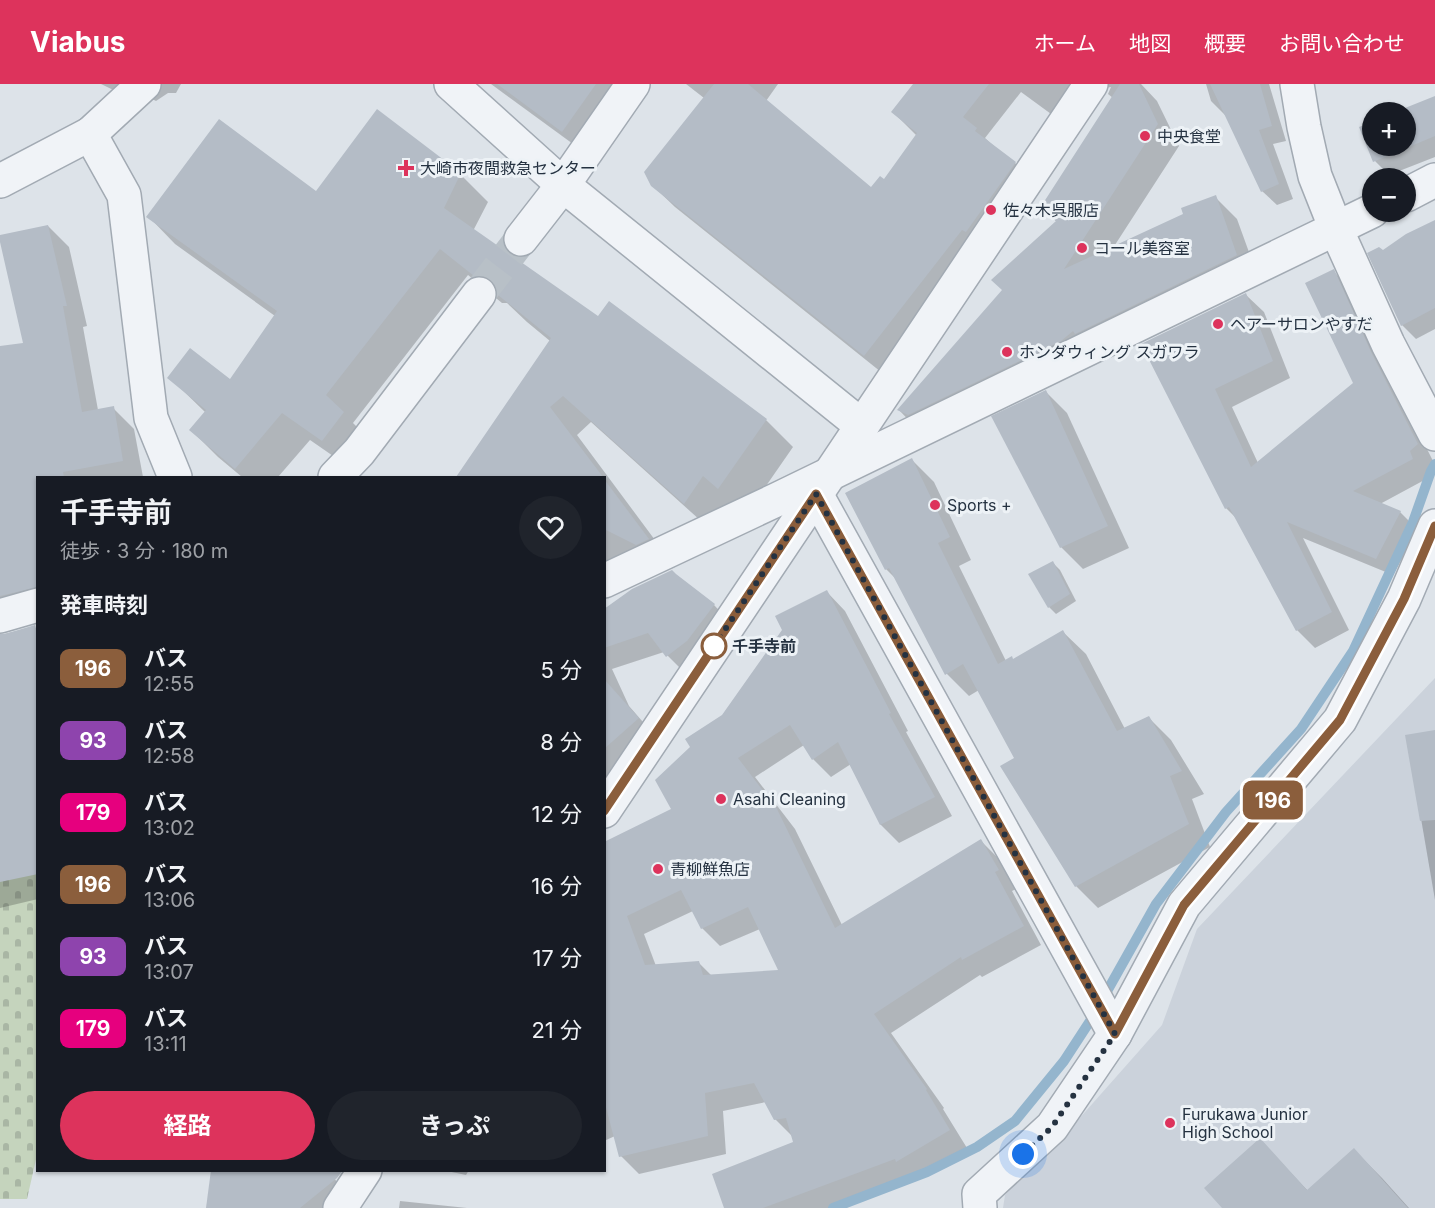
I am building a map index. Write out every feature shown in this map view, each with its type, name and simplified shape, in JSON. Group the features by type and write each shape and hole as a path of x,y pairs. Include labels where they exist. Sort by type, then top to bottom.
{"street":[{"path":"0,181 90,135 144,84"},
{"path":"451,84 563,185 862,426"},
{"path":"521,239 563,185 633,84"},
{"path":"606,808 1091,84"},
{"path":"1297,84 1316,176 1336,229 1388,344 1435,434"},
{"path":"90,135 124,195 151,418 175,476"},
{"path":"1416,190 1435,180"},
{"path":"606,580 776,500 823,484 1362,216"},
{"path":"336,476 359,452 479,294"},
{"path":"823,484 1110,1026"},
{"path":"980,1208 979,1194 1052,1127 1184,905 1340,720 1404,599 1435,526"},
{"path":"0,616 36,606"},
{"path":"340,1208 364,1172"}],"shaded area":[{"path":"1435,678 1435,1208 1003,1208 1005,1195 1070,1129 1162,1025 1197,929"}],"green space":[{"path":"36,872 36,1159 27,1199 0,1199 0,878"}],"building":[{"path":"497,84 596,84 562,132"},
{"path":"714,84 748,84 871,187 880,176 884,179 917,133 891,112 913,84 989,84 963,117 977,128 975,131 1016,162 966,232 962,230 864,356 651,186 644,172"},
{"path":"1120,84 1139,84 1158,124 1064,269 1183,214 1181,208 1216,195 1237,255 1075,334 1073,331 1061,341 908,415 897,410 1002,290 991,280 1056,221 1040,208"},
{"path":"1210,84 1260,84 1272,126 1259,130 1279,184 1261,192"},
{"path":"1435,96 1435,136 1416,144 1416,104"},
{"path":"377,109 461,173 444,208 598,316 609,301 767,419 718,489 703,476 684,504 563,396 550,407 602,476 457,476 551,338 498,295 491,279 474,276 440,249 326,395 344,412 322,441 282,413 235,469 189,430 206,410 167,378 190,348 230,379 277,311 146,217 219,119 316,191"},
{"path":"1371,156 1387,156 1373,162"},
{"path":"1435,220 1435,308 1401,326 1367,253 1379,247 1383,250 1406,234"},
{"path":"48,225 67,306 63,306 82,412 114,406 123,461 63,472 64,476 36,476 36,587 0,596 0,346 23,343 0,235"},
{"path":"1334,269 1371,352 1418,444 1410,451 1413,459 1353,491 1401,511 1376,559 1287,522 1332,612 1296,631 1229,507 1225,509 1141,344 1246,293 1273,361 1215,389 1251,467 1353,383 1305,283"},
{"path":"1046,390 1108,526 1060,548 991,416"},
{"path":"912,458 950,537 938,543 998,664 1012,656 1013,659 1063,630 1117,731 1149,716 1182,771 1170,776 1189,824 1075,887 1000,766 1014,758 963,664 945,675 889,568 885,570 845,493"},
{"path":"606,482 649,539 636,545 606,530"},
{"path":"1053,561 1070,594 1048,608 1028,574"},
{"path":"672,570 715,604 687,641 666,657 648,633 606,647 606,608 632,589"},
{"path":"827,590 891,713 889,714 935,797 880,825 838,742 812,760 790,725 738,758 777,809 835,928 981,839 999,870 995,872 1024,926 962,960 961,957 874,1014 927,1089 950,1130 896,1162 895,1159 763,1208 724,1208 712,1174 793,1142 786,1118 774,1120 754,1083 705,1093 708,1136 619,1157 606,1108 606,841 671,809 655,780 690,747 685,739 722,715 782,630 775,616","holes":["681,890 701,929 748,907 778,970 703,975 699,961 645,965 627,916"]},
{"path":"35,625 36,629 36,874 0,882 0,634"},
{"path":"606,681 639,718 606,747"},
{"path":"1435,730 1435,820 1420,821 1405,735"},
{"path":"1260,1138 1307,1190 1354,1148 1408,1208 1222,1208 1204,1188"},
{"path":"211,1172 342,1172 300,1208 206,1208"}],"waterway":[{"path":"833,1208 927,1172 977,1147 1015,1121 1064,1061 1092,1018 1156,904 1226,812 1301,729 1353,651 1413,522 1435,464"}],"tunnel":[{"path":"479,294 521,239"}],"bus line":[{"name":"196","path":"606,808 816,494 1115,1034 1184,905 1340,720 1404,599 1435,526"}],"place":[{"name":"中央食堂","path":"1145,136"},
{"name":"大崎市夜間救急センター","path":"406,168"},
{"name":"佐々木呉服店","path":"991,210"},
{"name":"コール美容室","path":"1082,248"},
{"name":"ヘアーサロンやすだ","path":"1218,324"},
{"name":"ホンダウィング スガワラ","path":"1007,352"},
{"name":"Sports +","path":"935,505"},
{"name":"千手寺前","path":"714,646"},
{"name":"Asahi Cleaning","path":"721,799"},
{"name":"青柳鮮魚店","path":"658,869"},
{"name":"Furukawa Junior High School","path":"1170,1123"}],"route":[{"path":"714,646 816,494 1115,1034 1052,1127 1023,1154"}]}
